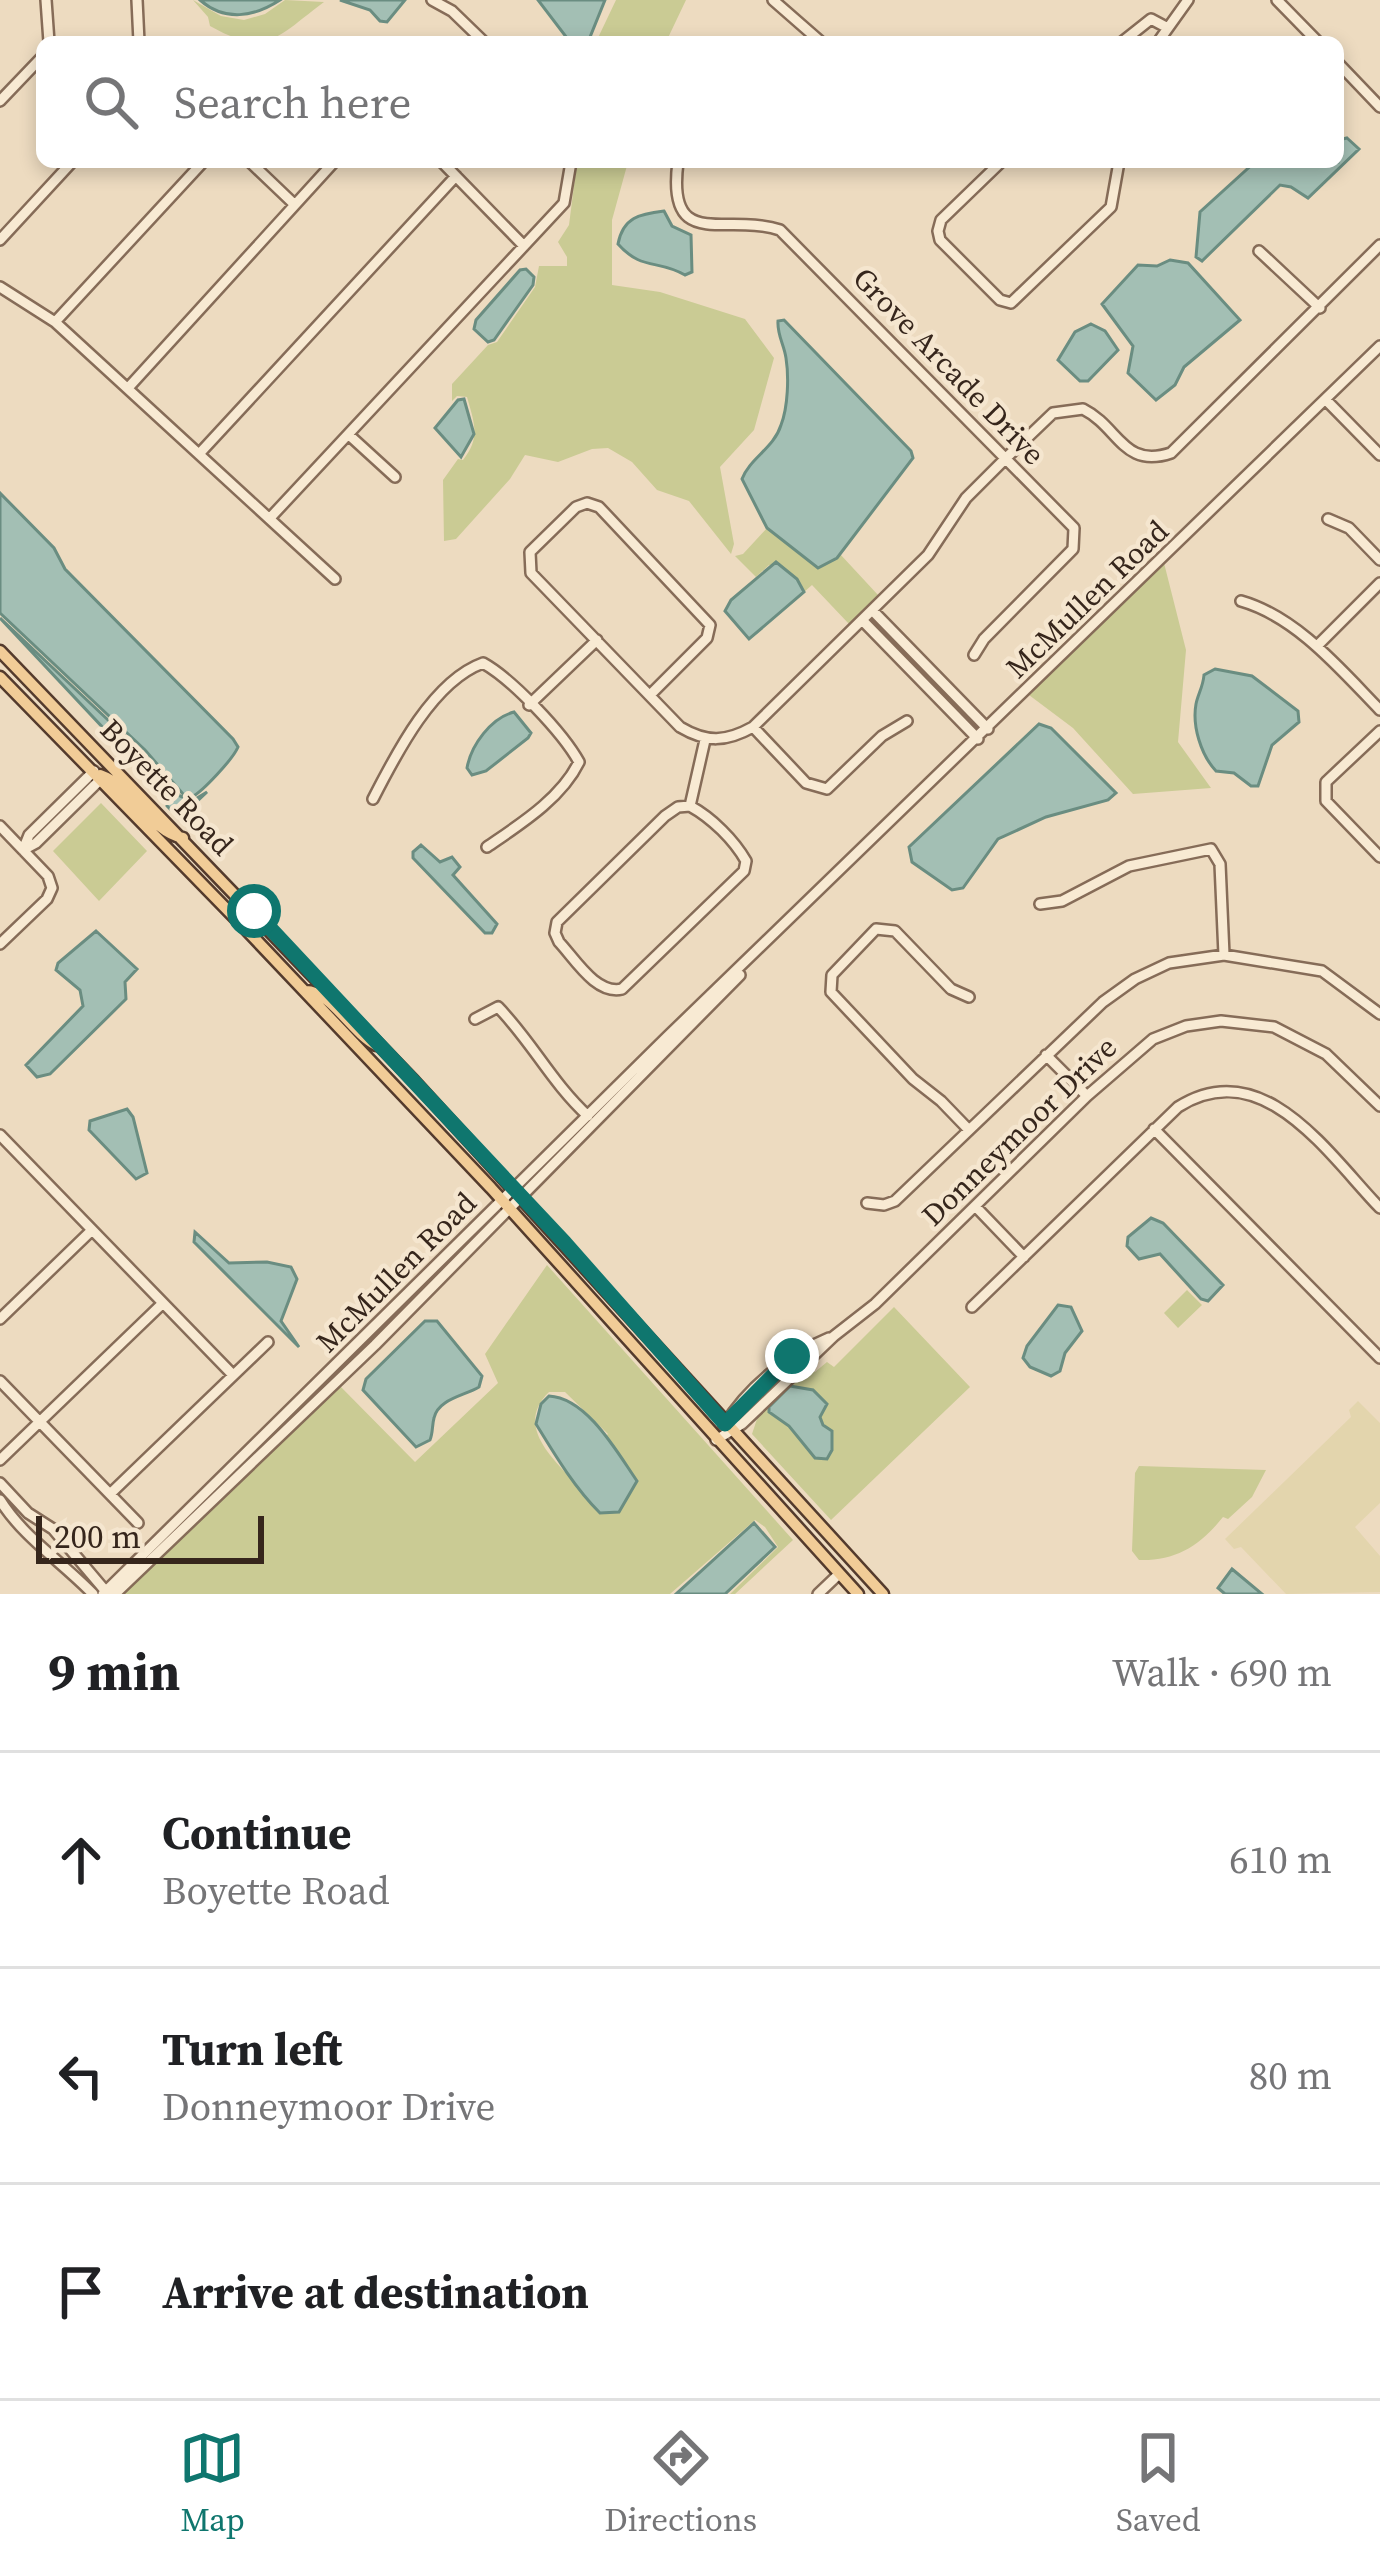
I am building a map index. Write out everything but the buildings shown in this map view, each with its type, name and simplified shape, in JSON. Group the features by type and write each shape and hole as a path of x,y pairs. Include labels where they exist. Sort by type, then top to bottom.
{"main road":[{"name":"Boyette Road","path":"0,651 254,911 518,1192 883,1594"},
{"name":"Boyette Road","path":"0,677 506,1204 858,1594"},
{"path":"97,775 125,790 166,832 184,838"},
{"path":"301,961 304,991 319,993 357,1034 384,1049"}],"street":[{"path":"46,0 49,36"},
{"path":"137,0 139,36"},
{"path":"432,0 452,11 478,36"},
{"path":"772,0 814,36"},
{"path":"787,12 796,0"},
{"path":"1161,36 1189,0"},
{"path":"1277,0 1312,36"},
{"path":"1129,36 1150,19 1166,27"},
{"path":"0,101 36,62"},
{"path":"1344,69 1380,106"},
{"path":"0,240 66,168"},
{"path":"56,322 197,168"},
{"path":"256,168 294,204"},
{"path":"128,388 328,168"},
{"path":"448,168 524,247"},
{"path":"270,518 564,202 571,168"},
{"name":"Grove Arcade Drive","path":"677,168 675,183 686,217 696,224 759,223 780,230 1074,527 1073,549 984,639 974,655"},
{"path":"995,168 941,220 938,231 940,240 1000,300 1011,303 1112,207 1118,168"},
{"path":"199,454 456,176"},
{"path":"650,694 707,638 710,625 599,506 587,503 576,508 530,552 531,573 680,727 705,740 736,736 752,727 928,555 966,498 1053,413 1064,409 1093,414 1133,454 1148,458 1172,453 1380,245"},
{"path":"1259,251 1321,308"},
{"path":"0,287 56,322 335,579"},
{"name":"McMullen Road","path":"108,1593 1380,346"},
{"path":"1326,400 1380,455"},
{"path":"349,435 394,477"},
{"path":"1328,519 1349,528 1380,560"},
{"path":"1317,646 1380,583"},
{"path":"1241,601 1256,605 1317,646 1380,710"},
{"path":"872,610 988,729"},
{"path":"862,620 978,739"},
{"path":"529,704 597,640"},
{"path":"374,799 416,721 469,668 483,663 529,704 579,763 572,776 524,822 487,847"},
{"path":"752,727 806,783 827,789 883,736 907,721"},
{"path":"1380,731 1326,782 1323,791 1326,801 1380,857"},
{"path":"690,806 705,740"},
{"path":"23,850 36,843 97,775"},
{"path":"690,806 740,850 746,861 744,872 622,989 602,988 559,942 557,922 665,816 690,806"},
{"path":"0,826 48,876 52,888 0,944"},
{"path":"1040,904 1062,901 1129,866 1210,849 1220,864 1224,955"},
{"path":"969,997 951,989 895,931 876,929 832,975 831,992 969,1130"},
{"path":"867,1203 895,1201 1103,1002 1169,963 1224,955 1322,971 1380,1014"},
{"name":"McMullen Road","path":"518,1192 588,1116 717,995"},
{"path":"475,1019 498,1007 537,1053 550,1077 588,1116"},
{"name":"Donneymoor Drive","path":"716,1440 874,1304 1087,1096 1153,1039 1186,1027 1246,1021 1274,1027 1326,1054 1380,1106"},
{"path":"1046,1055 1087,1096"},
{"path":"972,1307 1178,1107 1205,1094 1242,1091 1283,1108 1380,1208"},
{"path":"1154,1129 1380,1358"},
{"path":"0,1135 233,1375"},
{"name":"McMullen Road","path":"108,1593 375,1345 506,1204"},
{"path":"975,1206 1024,1257"},
{"path":"0,1319 92,1230"},
{"path":"0,1460 163,1303"},
{"path":"110,1494 268,1342"},
{"path":"0,1381 138,1523"},
{"path":"0,1483 28,1513 58,1534 108,1593"},
{"path":"0,1500 16,1524 93,1594"},
{"path":"818,1594 839,1574"},
{"path":"94,1579 121,1578"}],"shaded area":[{"path":"200,0 280,0 240,15 219,12"},
{"path":"340,0 405,0 387,22 370,10"},
{"path":"538,0 605,0 590,36 565,36"},
{"path":"1344,139 1359,149 1344,163"},
{"path":"1248,168 1339,168 1308,198 1280,185 1202,261 1196,257 1200,212"},
{"path":"664,211 672,226 691,235 692,272 685,275 635,258 618,244 634,218"},
{"path":"1170,260 1188,263 1240,320 1184,367 1175,385 1156,400 1128,373 1133,346 1102,304 1138,265 1157,266"},
{"path":"526,269 534,277 533,285 488,342 474,329 476,320"},
{"path":"784,320 913,458 837,558 818,568 767,528 742,479 778,433 783,418 787,374 778,321"},
{"path":"1091,324 1105,331 1118,350 1088,381 1080,381 1058,360 1075,332"},
{"path":"464,399 474,434 461,457 435,428"},
{"path":"0,493 54,548 65,569 233,739 238,747 235,752 192,797 183,794 145,750 0,613"},
{"path":"776,562 797,579 804,592 749,639 725,611 731,600"},
{"path":"0,618 143,753 180,796 192,801 207,792 190,808 174,813 167,806 167,786 145,757 108,733"},
{"path":"1215,669 1252,676 1298,711 1299,722 1272,745 1258,786 1234,773 1216,771 1202,749 1196,704 1204,675"},
{"path":"514,712 531,733 528,738 486,771 472,775 467,768 478,742 490,726"},
{"path":"1039,724 1051,728 1116,793 1108,800 1046,817 998,839 963,888 952,890 912,862 909,847"},
{"path":"421,845 440,862 452,857 460,867 453,875 497,924 492,933 485,933 413,858"},
{"path":"96,931 137,969 125,982 126,999 50,1074 37,1077 26,1065 83,1006 80,990 56,970 58,963"},
{"path":"127,1109 147,1173 136,1179 89,1130 90,1121"},
{"path":"1151,1218 1163,1223 1223,1285 1208,1301 1160,1254 1139,1259 1127,1246 1128,1237"},
{"path":"195,1232 229,1263 291,1267 297,1279 281,1321 299,1347 194,1242"},
{"path":"1058,1305 1071,1307 1082,1331 1065,1353 1060,1371 1051,1376 1030,1367 1023,1358"},
{"path":"425,1321 437,1321 482,1376 479,1387 441,1406 430,1440 416,1447 363,1390 366,1379"},
{"path":"790,1386 813,1390 827,1404 820,1417 832,1431 827,1459 815,1458 789,1426 769,1412"},
{"path":"549,1396 563,1399 588,1416 637,1481 619,1512 600,1513 573,1482 536,1424 541,1404"},
{"path":"1358,1401 1380,1423 1380,1503 1355,1527 1380,1556 1380,1592 1286,1594 1241,1547 1234,1549 1225,1539 1351,1417 1349,1410"},
{"path":"754,1523 775,1547 725,1594 676,1594"},
{"path":"1232,1569 1262,1594 1225,1594 1218,1588"}],"green space":[{"path":"193,0 221,16 244,20 265,14 285,0 324,2 276,36 229,36 210,26"},
{"path":"616,0 686,0 669,36 599,36"},
{"path":"576,168 626,168 612,220 612,285 660,292 745,319 774,358 754,430 720,467 734,544 731,554 689,501 657,490 632,462 608,448 558,462 525,455 510,479 456,539 444,541 443,480 469,452 474,437 467,397 452,401 452,384 488,345 497,342 535,287 539,266 567,266 558,242 569,225"},
{"path":"767,528 785,541 837,558 840,554 878,595 849,624 812,585 804,592 797,579 769,565 756,577 735,556 743,554"},
{"path":"1164,563 1186,650 1178,742 1211,788 1133,794 1073,728 1029,695"},
{"path":"101,803 147,851 99,901 53,851"},
{"path":"547,1265 793,1540 735,1594 730,1594 778,1547 755,1520 670,1594 120,1594 338,1384 415,1462 498,1383 485,1354","holes":["549,1392 565,1392 608,1434 567,1474 543,1445 535,1424 540,1403"]},
{"path":"1187,1290 1202,1305 1178,1328 1164,1313"},
{"path":"894,1307 970,1387 831,1520 752,1434 758,1416 810,1369 815,1372 827,1362 834,1367"},
{"path":"1139,1466 1266,1470 1252,1497 1196,1544 1164,1558 1139,1560 1132,1551"}],"route":[{"path":"254,911 565,1243 725,1424 792,1356"}]}
